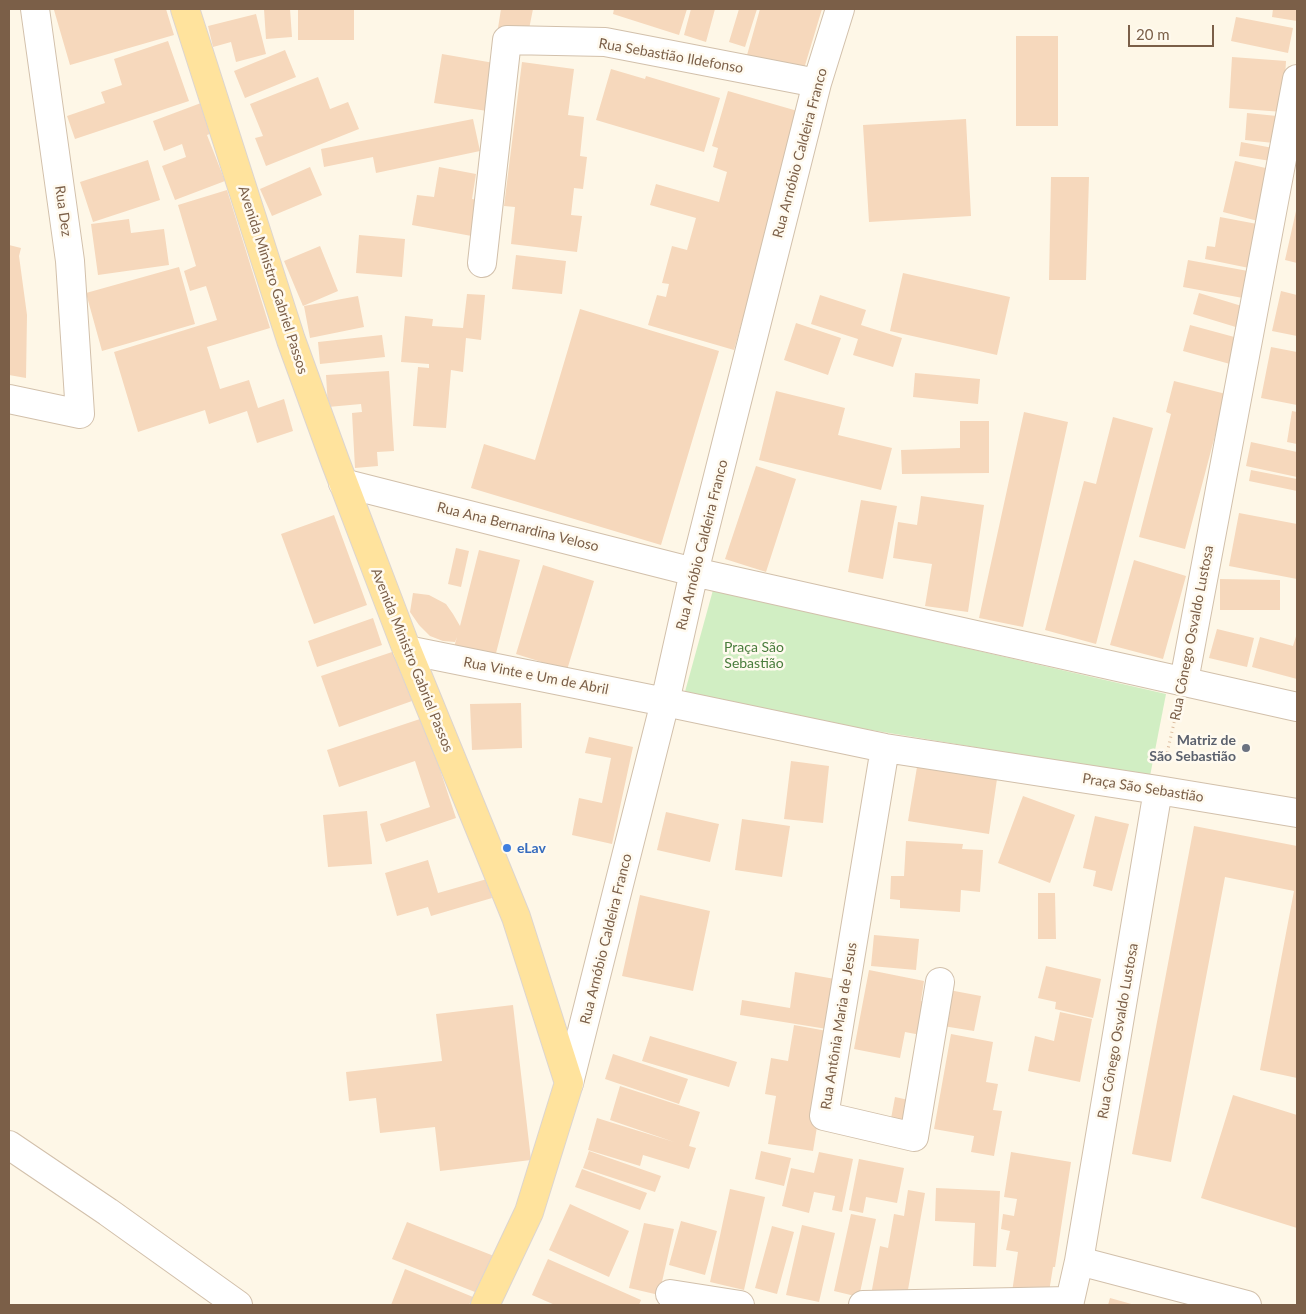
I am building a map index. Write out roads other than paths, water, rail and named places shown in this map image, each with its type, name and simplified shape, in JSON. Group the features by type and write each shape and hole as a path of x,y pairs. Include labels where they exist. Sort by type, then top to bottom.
{"main road":[{"name":"Avenida Ministro Gabriel Passos","path":"185,9 291,340 407,650 516,917 569,1084"},
{"path":"484,1305 529,1212 569,1084"}],"street":[{"name":"Rua Dez","path":"9,399 80,414 70,261 35,9"},
{"name":"Rua Arnóbio Caldeira Franco","path":"569,1084 665,702 694,572 817,84 840,9"},
{"name":"Rua Sebastião Ildefonso","path":"482,262 507,40 605,42 817,84"},
{"name":"Rua Cônego Osvaldo Lustosa","path":"1184,681 1297,79"},
{"name":"Rua Ana Bernardina Veloso","path":"343,483 694,572"},
{"path":"694,572 1297,707"},
{"name":"Rua Vinte e Um de Abril","path":"407,650 665,702"},
{"name":"Praça São Sebastião","path":"665,702 885,748 1297,813"},
{"name":"Rua Antônia Maria de Jesus","path":"885,748 824,1116 914,1137 940,982"},
{"name":"Rua Cônego Osvaldo Lustosa","path":"1069,1303 1078,1261 1158,790"},
{"path":"9,1145 108,1212 238,1305"},
{"path":"1078,1261 1247,1305"},
{"path":"670,1294 740,1305"},
{"path":"863,1305 1069,1303"}],"place":[{"name":"Matriz de São Sebastião","path":"1246,748"},
{"name":"eLav","path":"507,848"}]}
